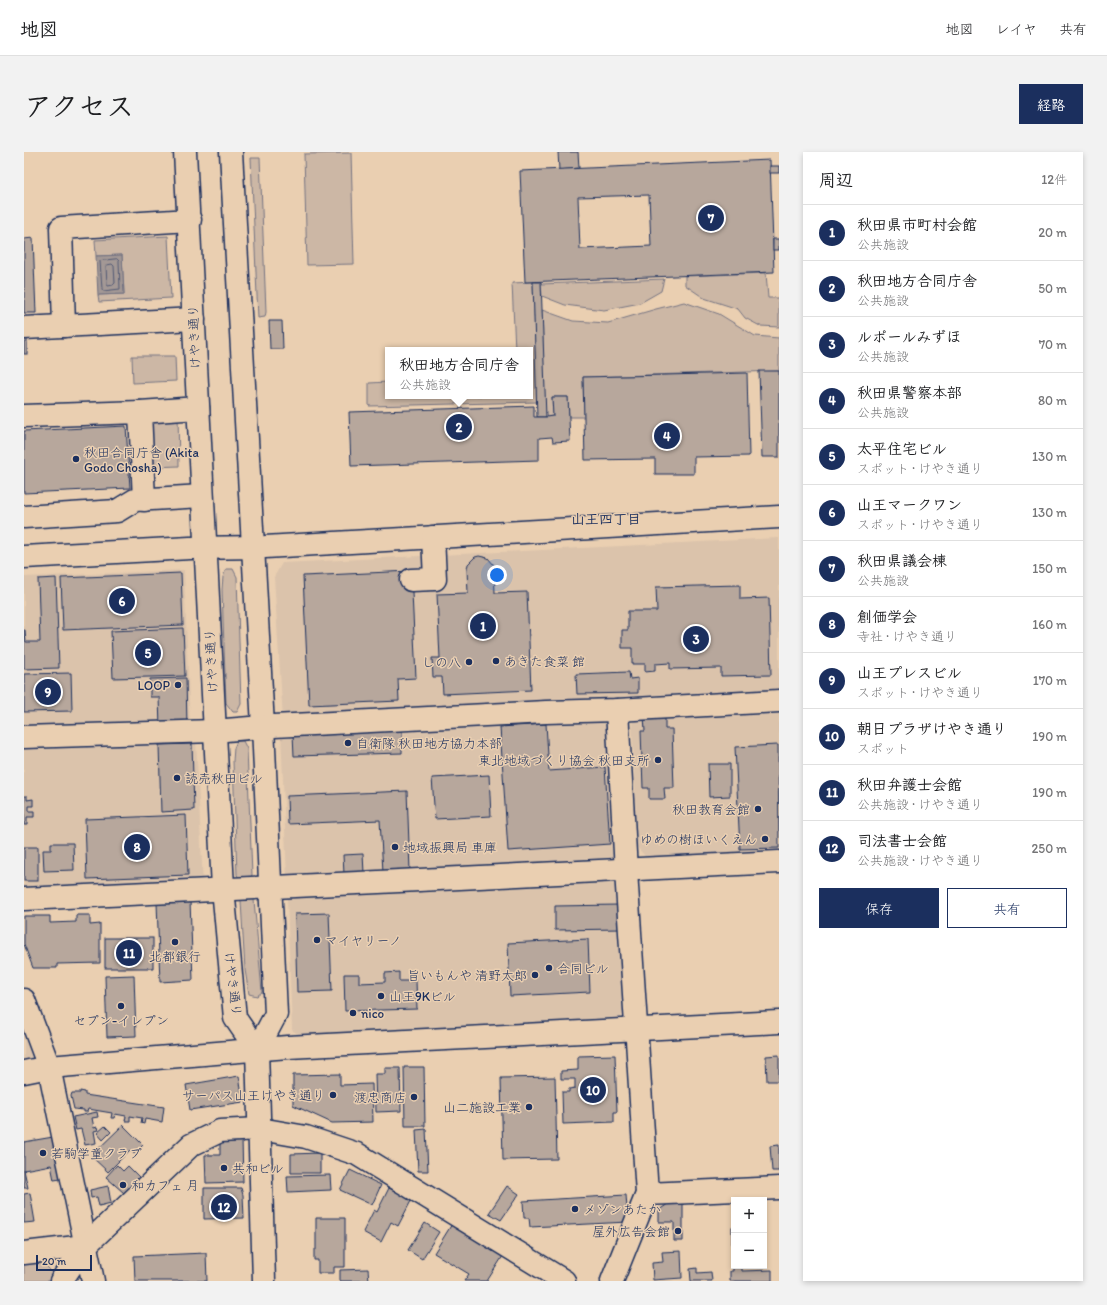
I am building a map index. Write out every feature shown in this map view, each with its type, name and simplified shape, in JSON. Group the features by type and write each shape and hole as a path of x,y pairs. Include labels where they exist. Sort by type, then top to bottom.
{"street":[{"name":"けやき通り","path":"185,152 190,220 202,496 206,547 223,888 235,1018 257,1050"},
{"path":"231,152 254,547 276,1014 257,1050 264,1281"},
{"path":"64,326 61,228 190,220"},
{"path":"24,328 194,319"},
{"path":"24,416 140,412 198,408"},
{"path":"140,412 144,500"},
{"path":"24,517 117,511 135,500 202,496"},
{"path":"24,557 206,547 254,547 779,517"},
{"path":"411,580 435,579 433,537"},
{"path":"24,737 214,731 263,726 779,701"},
{"path":"612,1281 647,1194 617,710"},
{"path":"24,899 223,888 270,888 626,871 779,862"},
{"path":"24,1000 49,1067 93,1281"},
{"path":"24,1072 49,1067 288,1047 779,1022"},
{"path":"61,1281 85,1246 191,1145 220,1131 260,1129 306,1137 357,1154 559,1280"},
{"path":"647,1194 779,1188"},
{"path":"24,1253 85,1246"}],"shaded area":[{"path":"351,153 354,264 307,265 304,154"},
{"path":"251,158 260,158 266,312 265,317 258,318"},
{"path":"168,236 171,298 99,302 98,295 124,294 122,255 96,256 95,240"},
{"path":"766,273 768,298 779,298 779,327 760,326 745,318 738,309 704,298 685,285 685,276"},
{"path":"664,279 661,291 640,303 604,310 565,305 542,296 541,284"},
{"path":"533,282 537,402 369,406 369,383 385,382 385,399 533,399 533,347 515,347 512,283"},
{"path":"684,302 719,314 755,336 779,338 779,371 583,377 584,417 569,417 568,397 552,397 553,416 545,417 542,310 573,321 608,323"},
{"path":"132,356 175,356 176,381 133,383"},
{"path":"178,414 179,466 153,467 151,416"},
{"path":"779,538 779,694 283,720 274,577 282,563"},
{"path":"226,569 233,569 237,577 241,704 237,712 233,712 226,703 222,589 223,577"},
{"path":"184,570 190,728 24,732 24,577"},
{"path":"779,707 779,855 650,862 637,847 632,723 639,715"},
{"path":"598,716 609,727 613,856 610,863 287,880 281,731"},
{"path":"196,740 203,886 24,894 24,745"},
{"path":"237,741 243,741 247,749 252,875 248,884 244,884 237,875 233,761 234,748"},
{"path":"608,878 619,883 625,1010 620,1019 299,1035 292,1030 287,899 290,892"},
{"path":"249,892 254,900 262,992 257,996 249,994 245,970 241,901 244,893"},
{"path":"24,1020 36,1054 28,1063 24,1064"},
{"path":"34,1261 43,1263 52,1272 51,1281 24,1281 24,1262"}],"water":[{"path":"122,255 124,294 98,295 96,256"}],"building":[{"path":"558,152 578,152 579,168 559,170"},
{"path":"770,160 774,272 525,282 520,171","holes":["649,195 651,246 580,249 578,197"]},
{"path":"770,166 779,166 779,173 770,173"},
{"path":"33,238 36,313 24,313 24,239"},
{"path":"773,239 779,239 779,250 773,250"},
{"path":"533,282 541,282 546,417 537,417"},
{"path":"269,321 282,321 283,349 270,349"},
{"path":"24,335 27,335 27,354 24,354"},
{"path":"759,371 779,371 779,457 762,457"},
{"path":"747,373 749,456 694,457 694,474 655,474 655,459 585,460 583,377"},
{"path":"552,397 568,397 570,441 553,442 552,437 539,438 539,460 351,466 349,412 534,406 534,417 546,417 553,416"},
{"name":"秋田合同庁舎 (Akita Godo Chosha)","path":"126,426 130,488 24,493 24,431"},
{"path":"479,556 488,558 494,565 495,593 527,592 531,690 443,694 442,677 433,677 432,658 440,658 437,594 468,593 468,564 475,557"},
{"path":"411,571 416,678 398,679 399,701 309,705 303,576"},
{"path":"181,573 183,625 63,630 61,578"},
{"path":"56,578 59,668 24,669 24,630 26,642 40,642 38,579"},
{"path":"740,585 740,599 769,598 771,675 721,676 721,668 670,669 670,663 655,664 655,671 645,672 645,664 632,664 632,648 622,648 622,630 628,630 628,611 657,611 656,587"},
{"path":"183,628 185,676 113,678 111,631"},
{"path":"629,672 630,679 638,678 638,693 577,694 576,674"},
{"path":"71,673 72,711 24,712 24,674"},
{"path":"186,678 187,727 160,728 159,697 150,697 150,679"},
{"name":"東北地域づくり協会 秋田支所","path":"644,716 665,716 665,729 672,729 674,788 664,788 665,799 649,799 649,788 643,788 641,731 645,731"},
{"path":"546,724 549,771 605,767 610,844 508,851 500,727"},
{"name":"自衛隊 秋田地方協力本部","path":"402,731 402,753 294,756 293,734"},
{"name":"読売秋田ビル","path":"192,744 194,810 161,812 159,745"},
{"name":"秋田教育会館","path":"778,745 779,848 740,849 735,747"},
{"path":"708,764 730,764 730,796 709,797"},
{"path":"489,775 491,816 435,819 432,778"},
{"name":"地域振興局 車庫","path":"407,791 410,871 383,872 380,820 288,824 287,796"},
{"path":"24,796 27,796 27,800 33,799 33,806 29,806 29,811 34,811 34,817 27,817 27,825 24,825"},
{"path":"186,815 188,875 87,879 85,819"},
{"path":"51,843 73,843 74,870 44,871 43,850 51,850"},
{"path":"24,847 38,847 38,881 24,881"},
{"path":"363,854 364,873 344,874 343,855"},
{"name":"北都銀行","path":"190,901 193,980 160,982 157,903"},
{"path":"619,905 620,929 555,930 555,906"},
{"path":"329,913 332,991 297,992 295,914"},
{"path":"76,915 90,915 90,925 100,924 100,963 57,964 57,968 33,968 24,944 24,916 50,916 50,923 76,922"},
{"path":"105,938 153,938 153,968 105,968"},
{"name":"合同ビル","path":"588,939 590,992 510,996 508,943"},
{"name":"山王9Kビル","path":"399,972 399,981 416,981 417,1009 345,1011 344,974 359,974 359,983 385,982 385,973"},
{"name":"セブン-イレブン","path":"134,975 136,1036 107,1037 105,976"},
{"path":"615,1055 617,1112 614,1112 614,1122 563,1124 562,1092 569,1092 569,1089 575,1088 575,1079 561,1079 561,1071 578,1070 578,1056"},
{"path":"779,1055 779,1081 767,1081 766,1056"},
{"name":"渡忠商店","path":"404,1067 424,1067 425,1126 405,1126"},
{"path":"385,1068 400,1068 401,1111 376,1112 375,1074 385,1074"},
{"name":"サーパス山王けやき通り","path":"340,1074 340,1085 372,1084 373,1122 332,1123 293,1105 293,1075"},
{"path":"239,1076 243,1102 190,1110 186,1085"},
{"name":"山二施設工業","path":"555,1077 557,1159 503,1160 501,1078"},
{"path":"80,1091 85,1092 85,1095 164,1107 162,1122 145,1119 144,1124 141,1123 142,1118 130,1116 130,1121 125,1121 126,1116 115,1114 114,1118 111,1118 112,1113 88,1109 87,1112 84,1112 84,1110 74,1109 71,1096 72,1093 80,1093"},
{"path":"97,1112 98,1117 92,1118 94,1128 97,1127 98,1130 94,1131 96,1143 85,1145 81,1129 76,1130 73,1117"},
{"path":"123,1125 143,1145 134,1154 130,1150 108,1172 91,1156"},
{"path":"105,1126 111,1132 103,1140 97,1133"},
{"path":"426,1129 428,1171 418,1171 416,1130"},
{"name":"若駒学童クラブ","path":"59,1136 67,1178 54,1180 51,1165 24,1170 24,1142"},
{"name":"共和ビル","path":"220,1139 242,1139 243,1182 206,1183 205,1155 220,1155"},
{"path":"779,1145 779,1171 772,1171 770,1146"},
{"path":"320,1153 320,1173 291,1173 291,1154"},
{"name":"和カフェ 月","path":"117,1165 123,1171 128,1166 139,1177 124,1193 106,1177"},
{"path":"24,1170 28,1188 24,1188"},
{"path":"350,1170 381,1185 372,1205 340,1190"},
{"path":"330,1175 331,1190 288,1192 287,1176"},
{"path":"108,1186 111,1203 99,1206 97,1197 91,1198 90,1190"},
{"path":"507,1186 519,1194 501,1220 489,1213"},
{"path":"204,1188 241,1188 243,1195 244,1218 204,1219"},
{"path":"389,1188 412,1199 398,1226 391,1222 381,1242 363,1232 374,1210 377,1212"},
{"path":"30,1193 35,1222 24,1223 24,1194"},
{"name":"メゾンあたか","path":"626,1195 628,1222 530,1227 529,1218 524,1218 523,1201"},
{"name":"屋外広告会館","path":"668,1204 683,1204 683,1241 674,1241 674,1222 659,1222 659,1210"},
{"path":"316,1218 345,1218 345,1267 334,1267 334,1273 318,1273 318,1260 314,1260 314,1250 316,1250"},
{"path":"425,1223 439,1232 422,1259 408,1250"},
{"path":"452,1224 503,1256 487,1281 464,1281 469,1274 434,1253"},
{"path":"681,1251 682,1278 653,1280 652,1263 663,1262 662,1252"},
{"path":"206,1253 207,1281 135,1281 134,1256"},
{"path":"697,1268 697,1273 711,1272 712,1281 691,1281 690,1269"},
{"path":"368,1269 369,1281 340,1281 340,1270"},
{"path":"733,1269 742,1269 742,1271 772,1270 772,1281 730,1281 730,1271 733,1271"}],"place":[{"name":"秋田県議会棟","path":"711,218"},
{"name":"秋田地方合同庁舎","path":"459,427"},
{"name":"秋田県警察本部","path":"667,436"},
{"name":"秋田合同庁舎 (Akita Godo Chosha)","path":"76,459"},
{"name":"山王マークワン","path":"122,601"},
{"name":"秋田県市町村会館","path":"483,626"},
{"name":"ルポールみずほ","path":"696,639"},
{"name":"太平住宅ビル","path":"148,653"},
{"name":"あきた食菜 館","path":"496,661"},
{"name":"しの八","path":"469,662"},
{"name":"LOOP","path":"178,685"},
{"name":"山王プレスビル","path":"48,692"},
{"name":"自衛隊 秋田地方協力本部","path":"348,743"},
{"name":"東北地域づくり協会 秋田支所","path":"658,760"},
{"name":"読売秋田ビル","path":"177,778"},
{"name":"秋田教育会館","path":"758,809"},
{"name":"ゆめの樹ほいくえん","path":"765,839"},
{"name":"創価学会","path":"137,847"},
{"name":"地域振興局 車庫","path":"395,847"},
{"name":"マイヤリーノ","path":"317,940"},
{"name":"北都銀行","path":"175,942"},
{"name":"秋田弁護士会館","path":"129,953"},
{"name":"合同ビル","path":"549,968"},
{"name":"旨いもんや 清野太郎","path":"535,975"},
{"name":"山王9Kビル","path":"381,996"},
{"name":"セブン-イレブン","path":"121,1006"},
{"name":"nico","path":"353,1013"},
{"name":"朝日プラザけやき通り","path":"593,1090"},
{"name":"サーパス山王けやき通り","path":"333,1095"},
{"name":"渡忠商店","path":"414,1097"},
{"name":"山二施設工業","path":"529,1107"},
{"name":"若駒学童クラブ","path":"43,1153"},
{"name":"共和ビル","path":"224,1168"},
{"name":"和カフェ 月","path":"123,1185"},
{"name":"司法書士会館","path":"224,1207"},
{"name":"メゾンあたか","path":"575,1209"},
{"name":"屋外広告会館","path":"678,1231"}],"district":[{"name":"山王四丁目","path":"606,519"}]}
